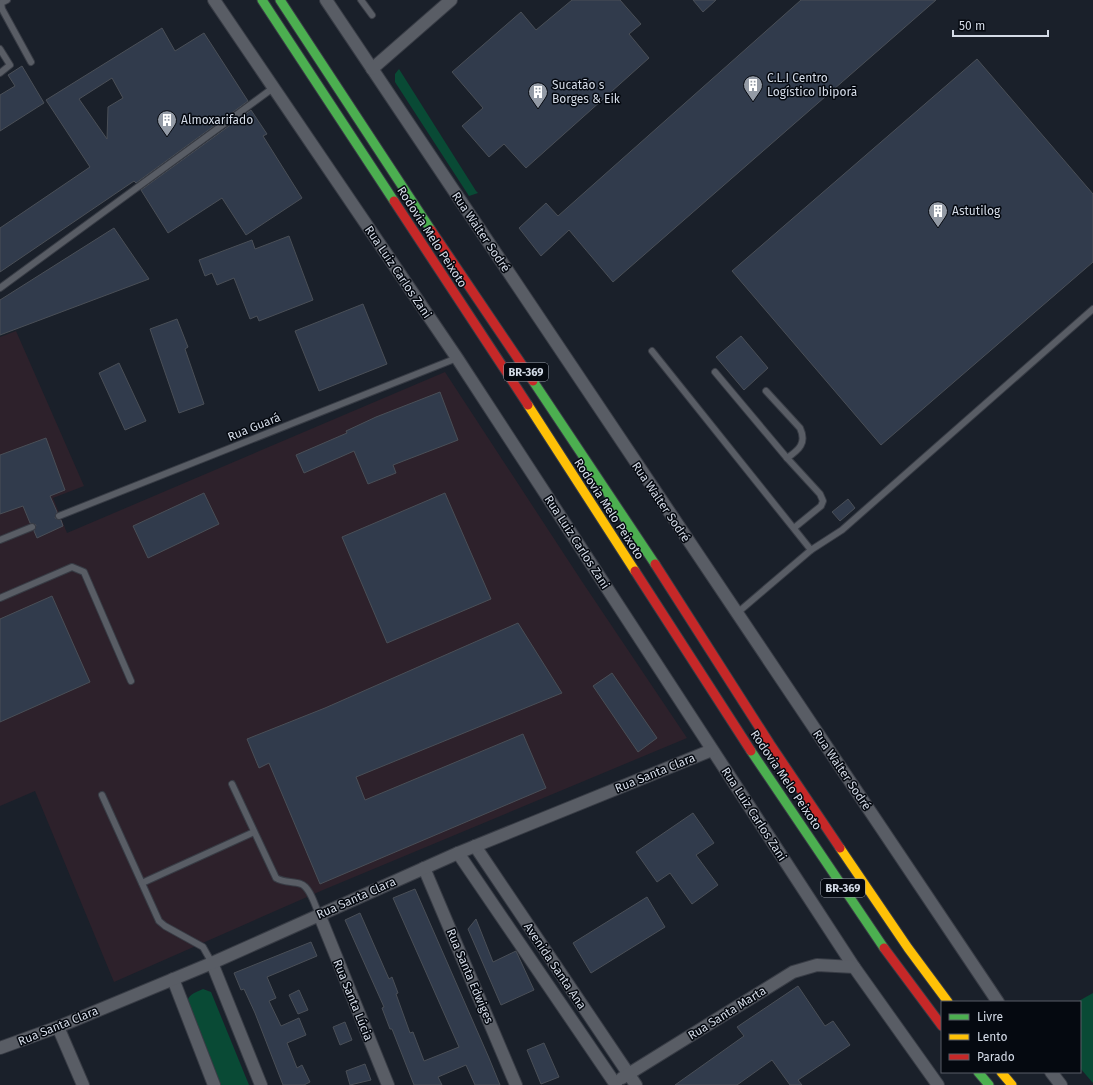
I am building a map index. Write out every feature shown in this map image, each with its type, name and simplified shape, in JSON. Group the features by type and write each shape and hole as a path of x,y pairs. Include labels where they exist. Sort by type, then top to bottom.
{"main road":[{"name":"Rodovia Melo Peixoto","path":"262,0 608,527 677,639 748,747 890,957 941,1025"},
{"name":"Rodovia Melo Peixoto","path":"280,0 670,586 770,744 904,942 947,1001"},
{"path":"979,1073 989,1085"},
{"path":"1002,1073 1012,1085"}],"street":[{"name":"Rua Luiz Carlos Zani","path":"214,0 457,358 854,967 938,1085"},
{"name":"Rua Walter Sodré","path":"326,0 736,614 997,1001"},
{"path":"372,68 451,0"},
{"name":"Rua Santa Clara","path":"0,1048 173,979 458,853 712,750"},
{"name":"Avenida Santa Ana","path":"475,846 636,1085"},
{"name":"Avenida Santa Ana","path":"458,853 613,1084"},
{"name":"Rua Santa Edwiges","path":"424,868 516,1085"},
{"name":"Rua Santa Lúcia","path":"319,914 388,1085"},
{"path":"212,962 261,1085"},
{"name":"Rua Santa Marta","path":"613,1084 793,972 817,965 854,967"},
{"path":"173,979 214,1085"},
{"path":"58,1026 83,1085"},
{"path":"1052,1073 1061,1085"}],"lane":[{"path":"7,0 1,3 2,9 31,62"},
{"path":"361,0 372,15"},
{"path":"0,49 10,65 0,73"},
{"path":"0,288 273,88"},
{"path":"736,614 811,550 842,530 1093,309"},
{"path":"652,351 811,550"},
{"name":"Rua Guará","path":"58,516 457,358"},
{"path":"715,372 787,458 820,494 823,501 821,506 817,511 794,528"},
{"path":"766,391 800,428 803,434 803,443 798,450 787,458"},
{"path":"0,540 32,527"},
{"path":"0,598 72,567 84,572 131,681"},
{"path":"232,784 276,878 280,881 301,884 306,887 319,914"},
{"path":"102,795 159,921 165,926 203,947 212,962"},
{"path":"142,883 254,832"}],"shaded area":[{"path":"16,331 84,486 53,498 67,533 445,372 583,583 687,738 323,890 114,982 35,791 0,806 0,337"}],"green space":[{"path":"399,69 478,193 469,196 395,82 395,74"},
{"path":"203,989 211,992 249,1085 218,1085 186,1005 190,996"},
{"path":"1093,993 1093,1083 1081,1069 1081,1001 1079,1001"}],"building":[{"path":"572,0 620,0 641,24 629,34 649,58 526,168 504,144 489,157 462,126 483,108 452,72 521,12 536,30"},
{"path":"693,0 716,0 703,12"},
{"name":"C.L.I Centro Logístico Ibiporã","path":"801,0 936,0 613,282 569,230 541,256 519,228 546,203 558,216"},
{"path":"162,28 175,51 204,33 248,101 136,183 134,181 0,272 0,228 90,167 46,100","holes":["112,78 123,98 108,107 107,139 79,99"]},
{"name":"Astutilog","path":"977,59 1093,194 1093,262 881,445 732,271"},
{"path":"22,66 44,103 0,131 0,95 15,86 8,75"},
{"path":"251,110 267,134 263,136 302,198 246,235 222,198 168,233 141,190"},
{"path":"114,228 149,279 0,335 0,300"},
{"path":"289,236 313,300 259,321 257,316 250,319 234,278 217,285 212,273 205,276 199,260 252,240 255,249"},
{"path":"363,304 387,364 319,391 295,331"},
{"path":"177,319 188,347 185,349 204,404 179,413 150,329"},
{"path":"741,336 768,368 744,390 716,357"},
{"path":"119,363 146,421 125,430 99,373"},
{"path":"440,392 458,440 393,465 396,473 368,484 354,451 304,473 296,455 347,433 346,431 376,417"},
{"path":"46,438 65,490 50,496 57,512 55,518 61,520 63,526 37,538 34,531 36,525 30,523 23,506 0,514 0,455"},
{"path":"204,493 219,524 148,558 133,526"},
{"path":"445,493 491,599 387,643 342,537"},
{"path":"848,499 855,508 840,521 832,512"},
{"path":"52,596 90,682 0,722 0,619"},
{"path":"518,623 562,693 356,777 365,800 523,734 546,788 320,884 269,763 259,768 247,739 325,708"},
{"path":"612,673 657,738 638,752 593,686"},
{"path":"693,813 714,843 696,855 718,885 692,904 670,873 657,882 636,852"},
{"path":"415,889 500,1085 475,1085 466,1065 438,1077 442,1085 414,1085 392,1029 390,1029 382,1008 384,1007 345,920 360,913 389,979 392,977 398,993 396,994 410,1033 413,1032 424,1061 459,1047 393,898"},
{"path":"647,897 665,927 591,973 573,943"},
{"path":"476,919 493,962 516,951 534,990 501,1005 468,929"},
{"path":"311,942 317,956 267,977 276,998 269,1001 281,1026 299,1018 306,1035 287,1043 297,1068 302,1065 310,1082 304,1085 283,1085 255,1013 244,989 241,990 234,973"},
{"path":"798,986 825,1026 833,1021 850,1045 798,1080 802,1085 790,1085 772,1060 737,1085 675,1085 744,1036 737,1027"},
{"path":"299,990 308,1010 298,1014 289,995"},
{"path":"345,1022 352,1040 340,1045 333,1027"},
{"path":"544,1043 559,1077 541,1084 527,1050"},
{"path":"365,1064 371,1080 350,1085 346,1071"}],"traffic: fast":[{"path":"262,0 394,201"},
{"path":"280,0 431,230"},
{"path":"533,381 655,564"},
{"path":"751,751 884,948"},
{"path":"979,1073 989,1085"}],"traffic: slow":[{"path":"528,405 635,571"},
{"path":"840,848 908,948 947,1001"},
{"path":"1002,1073 1012,1085"}],"traffic: jam":[{"path":"394,201 528,405"},
{"path":"431,230 533,381"},
{"path":"655,564 770,744 840,848"},
{"path":"635,571 751,751"},
{"path":"884,948 941,1025"}],"place":[{"name":"C.L.I Centro Logístico Ibiporã","path":"753,102"},
{"name":"Sucatão s Borges & Eik","path":"538,109"},
{"name":"Almoxarifado","path":"167,137"},
{"name":"Astutilog","path":"938,228"}]}
